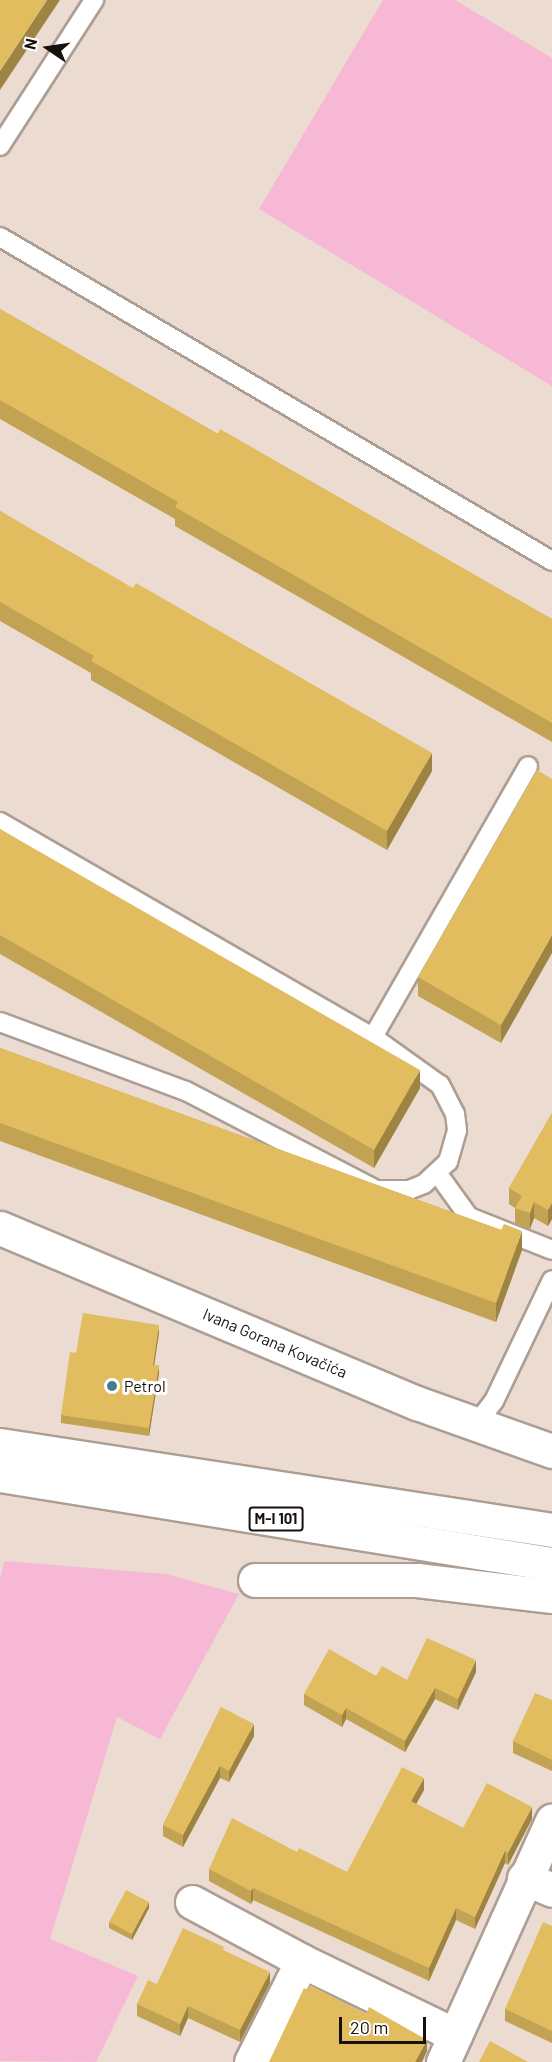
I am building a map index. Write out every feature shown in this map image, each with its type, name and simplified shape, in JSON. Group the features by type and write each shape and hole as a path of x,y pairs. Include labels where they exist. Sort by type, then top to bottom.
{"street":[{"name":"Ivana Gorana Kovačića","path":"0,1228 476,1425 552,1451"},
{"name":"M-I 101","path":"0,1445 552,1530"},
{"name":"M-I 101","path":"0,1475 552,1564"},
{"path":"255,1580 417,1580 552,1596"},
{"path":"192,1902 302,1961 449,2048 538,1884 552,1821"},
{"path":"251,2062 302,1961"}],"lane":[{"path":"0,146 94,0"},
{"path":"0,237 552,561"},
{"path":"373,1037 528,766"},
{"path":"0,822 373,1037 440,1085 449,1098 457,1130 448,1161 438,1174 409,1190 376,1190 186,1091 0,1022"},
{"path":"438,1174 469,1217 552,1250"},
{"path":"476,1425 494,1401 552,1280"}],"shaded area":[{"path":"383,0 455,0 552,58 552,386 259,209"},
{"path":"4,1561 166,1574 239,1594 160,1739 117,1717 50,1939 138,1976 96,2062 0,2061 0,1580"}],"building":[{"path":"0,0 47,0 0,71"},
{"path":"0,309 218,434 220,429 552,619 552,723 175,507 178,502 0,400"},
{"path":"0,511 133,588 136,583 432,753 387,831 91,661 94,656 0,602"},
{"path":"537,770 552,779 552,935 501,1025 418,977"},
{"path":"0,829 420,1070 374,1150 0,935"},
{"path":"0,1048 501,1230 504,1224 522,1231 496,1303 0,1123"},
{"path":"552,1113 552,1203 548,1210 534,1202 530,1213 515,1208 522,1196 509,1188"},
{"path":"83,1313 159,1325 153,1365 159,1365 149,1428 61,1415 70,1352 76,1353"},
{"path":"427,1638 476,1660 458,1699 435,1688 405,1741 346,1708 342,1715 304,1694 329,1649 376,1676 382,1666 407,1680"},
{"path":"535,1693 552,1700 552,1760 513,1741"},
{"path":"221,1707 254,1724 229,1771 220,1766 183,1835 163,1825"},
{"path":"402,1767 424,1778 411,1801 463,1828 487,1783 532,1807 508,1853 505,1851 475,1917 456,1908 429,1968 253,1888 251,1891 209,1869 232,1818 297,1852 299,1848 347,1872"},
{"path":"126,1890 149,1902 132,1934 109,1922"},
{"path":"543,1922 552,1926 552,2031 505,2009"},
{"path":"183,1928 270,1972 240,2030 188,2006 180,2024 137,2004 148,1980 157,1984"},
{"path":"310,1985 366,2014 369,2007 427,2040 415,2062 269,2062 304,1988 308,1990"},
{"path":"490,2041 528,2062 479,2062"}],"place":[{"name":"Petrol","path":"112,1386"}]}
